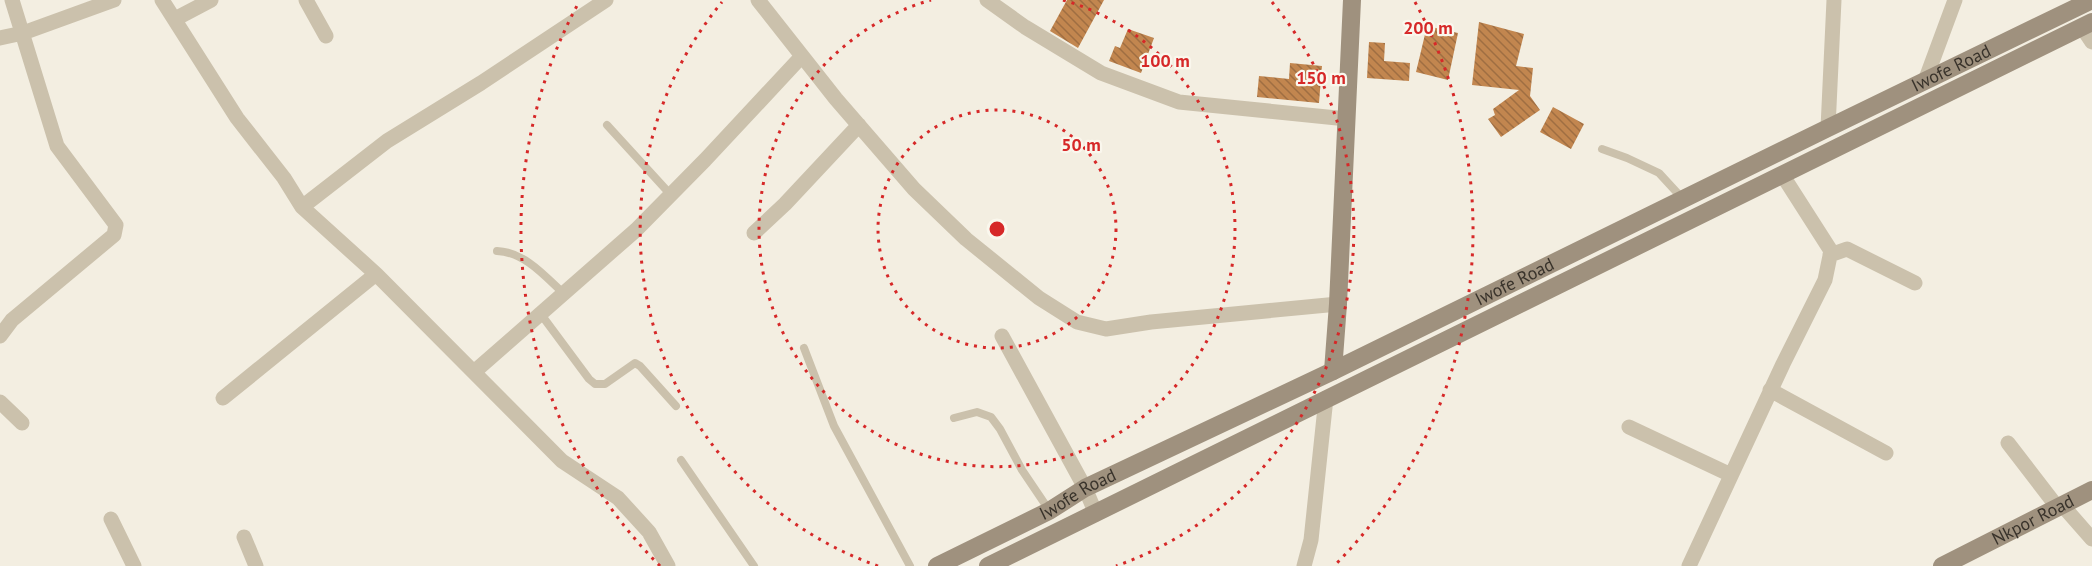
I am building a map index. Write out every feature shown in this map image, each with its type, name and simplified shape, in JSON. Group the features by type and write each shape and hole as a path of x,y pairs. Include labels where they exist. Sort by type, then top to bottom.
{"street":[{"path":"0,336 12,320 114,235 116,225 57,146 12,0"},
{"path":"0,38 23,33 114,0"},
{"path":"162,0 237,118 284,178 302,207 376,274 562,461 618,498 649,532 668,566"},
{"path":"175,19 212,0"},
{"path":"306,0 326,36"},
{"path":"302,207 387,141 481,83 606,0"},
{"path":"758,0 914,189 966,239 1040,298 1077,322 1106,329 1151,322 1338,304"},
{"path":"987,0 1025,27 1101,73 1179,102 1347,119"},
{"path":"1333,371 1352,0"},
{"path":"1828,128 1834,0"},
{"path":"1925,81 1955,0"},
{"name":"Iwofe Road","path":"937,566 1049,511 1085,488 1333,371 2092,0"},
{"name":"Iwofe Road","path":"988,566 1326,398 2089,30"},
{"path":"474,372 636,230 802,56"},
{"path":"754,232 785,204 859,125"},
{"path":"1689,566 1770,390 1825,280 1831,251 1783,176"},
{"path":"1830,255 1847,249 1915,283"},
{"path":"223,398 376,274"},
{"path":"1002,336 1085,488 1096,514"},
{"path":"1770,390 1886,453"},
{"path":"1304,566 1311,540 1326,398"},
{"path":"0,402 22,423"},
{"path":"1629,427 1731,475"},
{"path":"2008,442 2060,507 2092,539"},
{"name":"Nkpor Road","path":"1942,566 2092,490"},
{"path":"111,519 134,566"},
{"path":"244,537 256,566"}],"lane":[{"path":"607,124 671,195"},
{"path":"1602,149 1659,173 1683,200"},
{"path":"497,250 508,251 522,257 563,293"},
{"path":"540,314 595,384 605,384 635,363 676,406"},
{"path":"804,348 834,426 910,566"},
{"path":"954,418 977,412 991,417 1049,511"},
{"path":"681,460 754,566"}],"building":[{"path":"1067,0 1104,0 1078,48 1050,31"},
{"path":"1479,22 1524,34 1516,66 1533,68 1530,96 1540,110 1501,137 1488,119 1495,115 1493,109 1519,90 1472,85"},
{"path":"1427,26 1458,33 1448,80 1416,72"},
{"path":"1128,29 1154,38 1141,73 1109,61 1115,46 1120,48"},
{"path":"1369,42 1385,43 1384,61 1410,63 1409,81 1367,78"},
{"path":"1290,63 1322,66 1319,103 1257,97 1259,76 1289,79"},
{"path":"1553,107 1584,124 1571,149 1540,132"}]}
